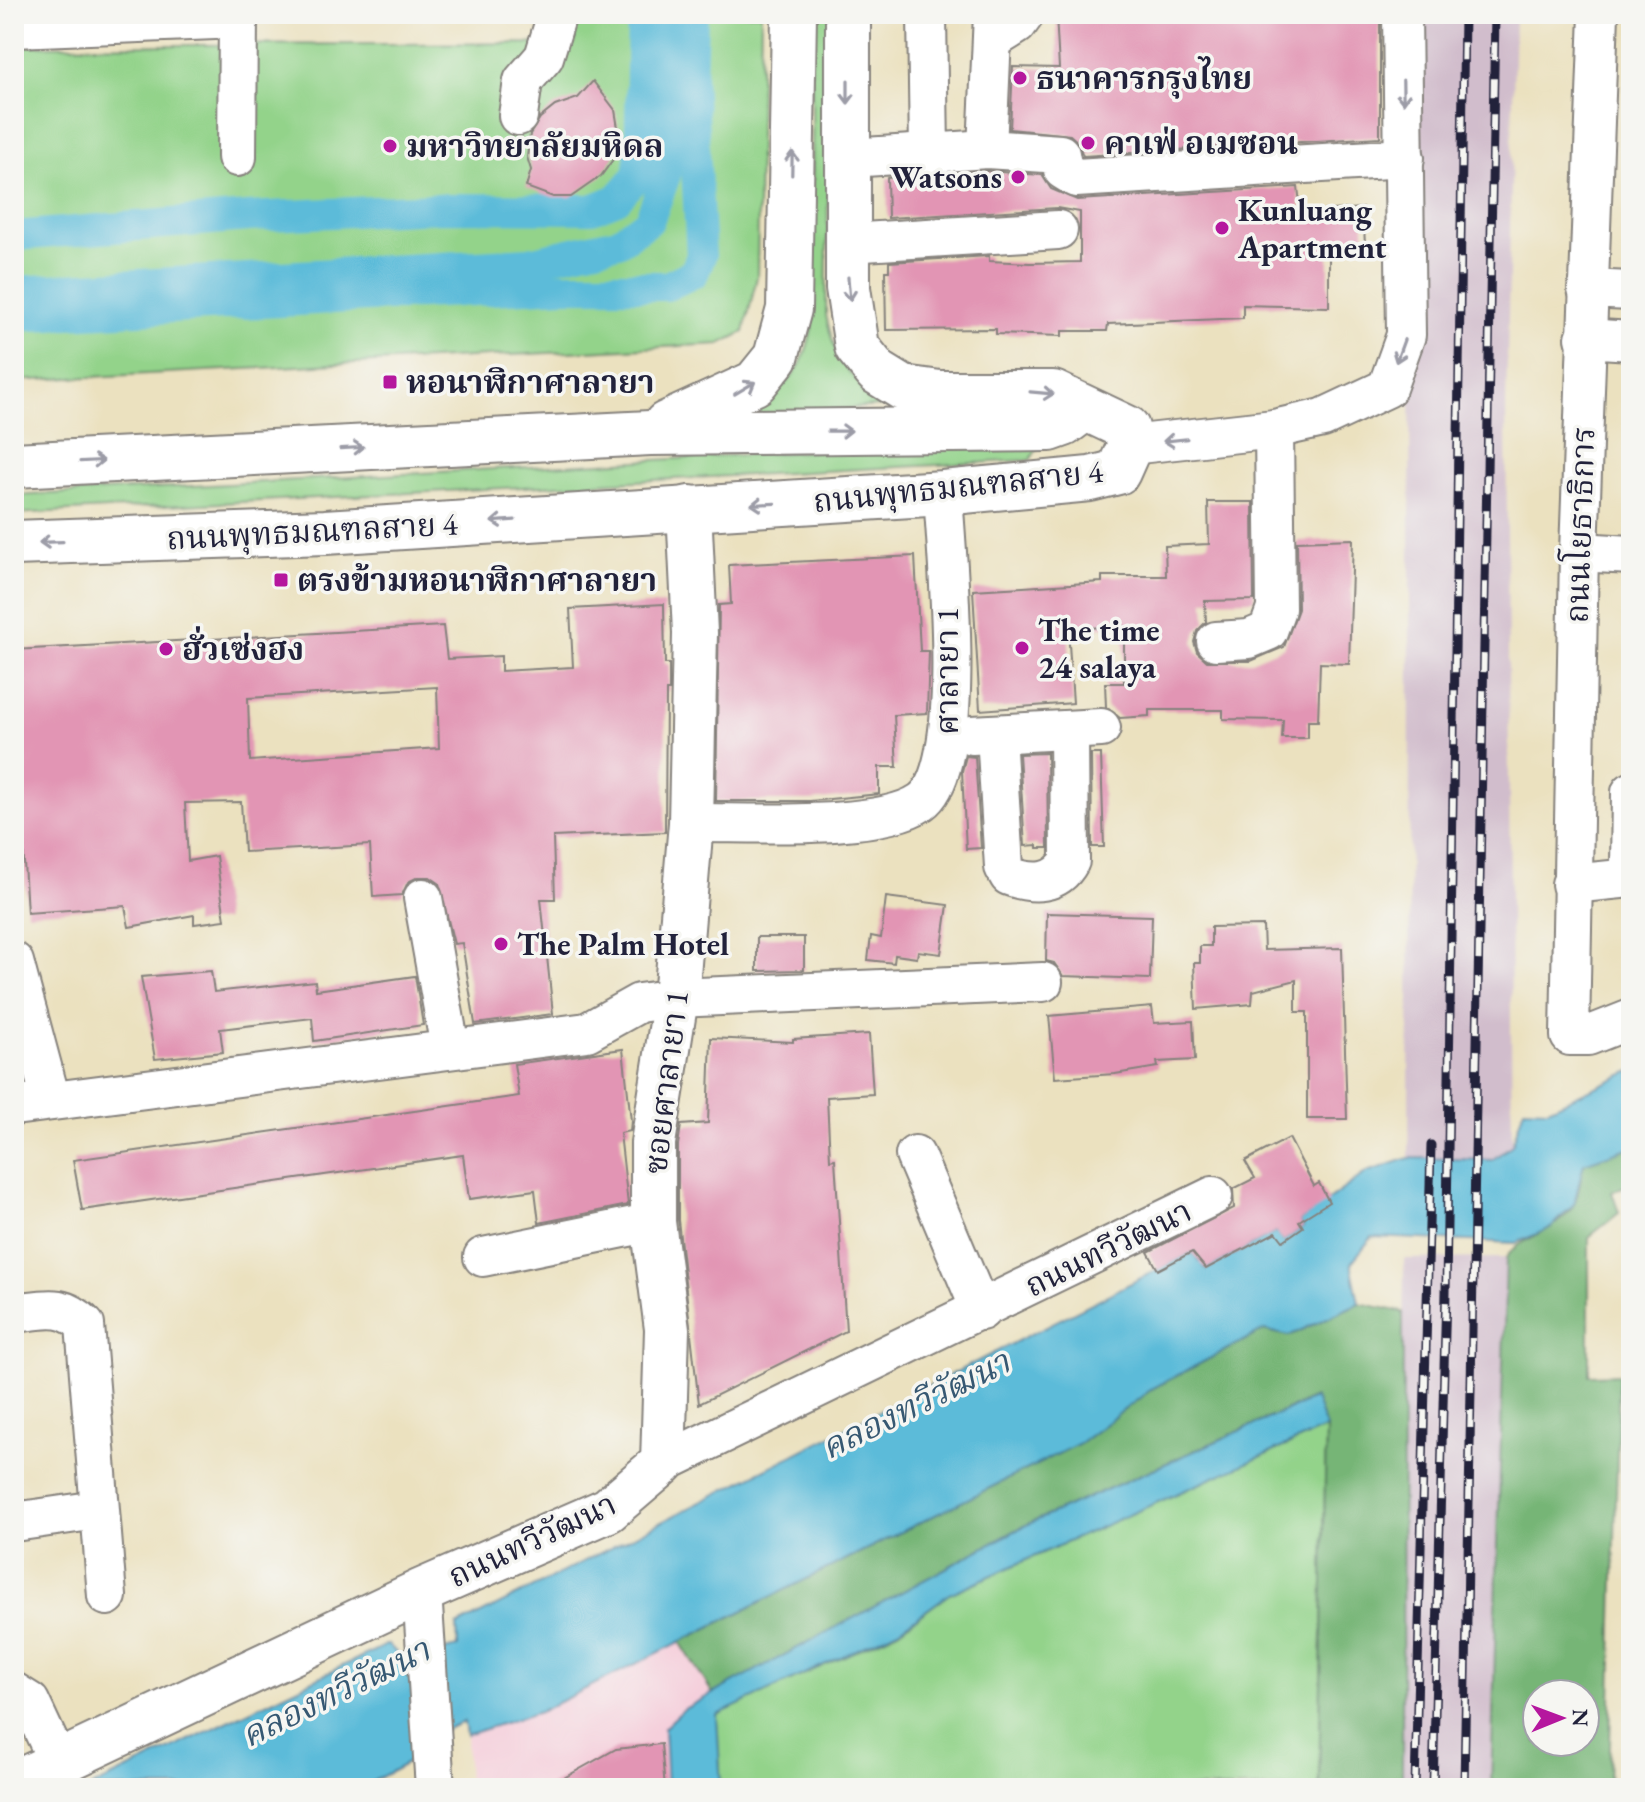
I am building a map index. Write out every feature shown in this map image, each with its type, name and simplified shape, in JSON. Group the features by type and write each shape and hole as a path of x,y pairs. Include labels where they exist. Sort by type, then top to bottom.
{"main road":[{"path":"650,433 755,383 776,357 789,309 794,14"},
{"path":"848,14 848,288 857,347 877,372 903,388 940,393 1053,393 1083,410"},
{"name":"ถนนพุทธมณฑลสาย 4","path":"14,465 650,433 1050,429 1064,424 1083,410 1110,417 1127,428 1130,445 1118,472 1090,479 943,493 325,532 14,543"},
{"name":"ซอยศาลายา 1","path":"663,1463 667,1329 653,1222 653,1143 676,998 691,823 695,648 689,508"},
{"name":"ถนนทวีวัฒนา","path":"14,1784 423,1607 608,1510 663,1463"}],"street":[{"path":"14,28 80,21 215,20 221,14"},
{"path":"237,157 238,14"},
{"path":"518,116 523,81 544,57 557,14"},
{"path":"927,14 929,153"},
{"path":"987,149 993,27 1017,25 1025,14"},
{"path":"1130,445 1274,429 1323,418 1387,388 1406,335 1402,14"},
{"name":"ถนนโยธาธิการ","path":"1599,14 1585,338 1570,1036 1588,1036 1631,1019"},
{"path":"848,158 987,149 1060,154 1063,170 1076,178 1405,158"},
{"path":"847,243 1058,230"},
{"path":"1587,289 1631,291"},
{"path":"1585,338 1631,341"},
{"path":"1216,641 1249,639 1268,631 1276,609 1274,429"},
{"name":"ศาลายา 1","path":"691,823 880,817 922,802 942,769 949,737 951,670 943,493"},
{"path":"1579,552 1631,555"},
{"path":"949,737 996,734 1085,729 1070,861 1064,872 1048,881 1024,882 1009,876 1004,867 996,734"},
{"path":"1571,884 1621,879 1630,867 1631,792"},
{"path":"423,898 450,1048"},
{"path":"14,962 51,1100"},
{"path":"14,1106 587,1032 639,1003 676,998 1043,982"},
{"path":"915,1155 981,1311"},
{"name":"ถนนทวีวัฒนา","path":"663,1463 1213,1196"},
{"path":"483,1257 653,1222"},
{"path":"14,1313 71,1311 85,1325 107,1596"},
{"path":"14,1522 98,1510"},
{"path":"423,1607 435,1784"},
{"path":"14,1692 30,1702 59,1764"}],"shaded area":[{"path":"1411,14 1515,14 1506,404 1512,1145 1492,1160 1409,1158"},
{"path":"1506,1258 1490,1788 1399,1788 1404,1259"},
{"path":"680,1642 713,1694 718,1788 468,1788 466,1735 539,1712"}],"green space":[{"name":"มหาวิทยาลัยมหิดล","path":"575,14 761,14 757,277 744,332 720,344 14,381 14,46 575,43"},
{"path":"811,14 831,14 826,315 831,335 843,364 862,384 910,404 747,415 741,408 773,393 793,375 806,352 814,318"},
{"path":"1027,439 1037,449 1030,460 14,514 14,496"},
{"path":"1631,1147 1631,1183 1612,1192 1619,1213 1589,1237 1589,1375 1619,1374 1609,1788 1491,1788 1506,1258 1522,1243 1562,1219 1578,1192 1583,1163"},
{"path":"1359,1303 1403,1312 1402,1788 1319,1788 1326,1428 1314,1398 1026,1525 713,1694 680,1642 1080,1443 1153,1388 1264,1330 1289,1336"},
{"path":"1326,1428 1319,1788 721,1788 716,1715 899,1631 949,1594"}],"water":[{"name":"คลองทวีวัฒนา","path":"1631,1071 1631,1147 1584,1163 1574,1204 1551,1228 1516,1243 1372,1237 1351,1263 1359,1303 1289,1336 1264,1330 1153,1388 1080,1443 539,1712 466,1735 464,1722 413,1742 409,1762 361,1788 90,1788 388,1644 403,1660 458,1647 457,1626 1192,1252 1206,1269 1276,1232 1283,1241 1303,1227 1299,1221 1367,1172 1409,1158 1492,1160 1512,1145 1524,1108 1548,1109"},
{"path":"1315,1398 1326,1428 949,1594 899,1630 717,1715 721,1788 667,1788 664,1728 684,1709 1026,1525"}],"building":[{"path":"1056,14 1380,14 1380,137 1083,156 1078,142 1070,135 1010,129 1013,67 1059,68"},
{"path":"593,81 615,110 620,140 614,158 601,176 571,197 553,197 526,187 531,170 527,157 530,134 540,118 555,106 578,98"},
{"path":"987,171 1042,175 1051,189 1077,200 1298,187 1301,212 1363,208 1365,245 1329,248 1329,307 1243,305 1243,318 1108,324 1107,331 1062,331 1062,336 996,334 996,329 886,330 885,271 889,271 889,262 989,256 989,261 1080,262 1080,212 1057,208 888,218 887,178"},
{"path":"1208,502 1253,502 1254,600 1205,601 1206,622 1197,631 1194,642 1197,652 1207,661 1251,661 1284,647 1298,609 1297,541 1353,539 1349,664 1320,663 1318,721 1308,721 1308,738 1282,738 1283,720 1223,719 1223,710 1149,710 1149,716 1120,718 1106,707 1105,683 1124,683 1124,626 1068,629 1073,703 980,710 973,590 1102,582 1102,576 1166,576 1165,546 1209,544"},
{"path":"915,556 920,651 929,651 927,713 894,715 897,767 879,767 879,794 810,801 716,801 719,605 731,604 729,565"},
{"path":"664,604 665,664 669,664 665,832 553,837 555,899 541,899 553,1014 475,1024 462,943 454,944 439,883 430,877 418,877 408,882 402,895 373,897 370,845 244,852 241,802 185,803 188,861 216,856 225,920 194,924 194,915 129,927 125,906 27,913 19,777 14,778 14,650 443,626 447,659 501,656 501,671 573,667 570,609","holes":["437,687 439,748 250,761 248,698"]},
{"path":"1047,753 1048,848 1025,846 1019,754"},
{"path":"1091,754 1101,754 1104,847 1092,847"},
{"path":"966,756 975,757 981,848 966,849 962,771"},
{"path":"886,897 948,905 941,954 918,951 917,958 895,955 894,963 868,960 871,936 881,938"},
{"path":"1047,913 1152,916 1150,979 1063,976 1054,963 1046,961"},
{"path":"1263,926 1264,950 1342,948 1347,1119 1307,1119 1307,1012 1296,1012 1296,980 1253,991 1252,1004 1196,1009 1194,963 1200,963 1200,946 1211,946 1211,927"},
{"path":"757,937 804,937 804,970 757,971"},
{"path":"211,971 214,992 315,981 316,990 415,976 423,1025 314,1041 312,1018 220,1029 223,1052 155,1059 141,977"},
{"path":"1152,1007 1154,1023 1193,1021 1195,1060 1157,1062 1158,1067 1115,1074 1055,1078 1049,1016"},
{"path":"869,1034 873,1094 827,1097 830,1160 835,1159 846,1331 699,1404 678,1220 678,1145 681,1125 708,1123 711,1038 793,1042 793,1039"},
{"path":"623,1049 631,1121 630,1131 620,1133 628,1205 539,1223 535,1190 469,1199 463,1155 82,1210 73,1160 519,1096 514,1064"},
{"path":"1289,1138 1314,1186 1319,1183 1329,1202 1299,1221 1303,1227 1283,1241 1276,1232 1206,1269 1192,1252 1158,1270 1148,1252 1234,1208 1233,1189 1255,1178 1245,1161"},
{"path":"661,1744 665,1788 546,1788 616,1749"}],"waterway":[{"path":"14,236 248,217 437,208 592,209 617,199 639,174 642,14"},
{"path":"14,291 530,262 618,242 649,221 666,175 670,14"},
{"path":"14,317 563,286 667,286 694,273 701,256 691,80 693,14"}],"railway":[{"path":"1433,1788 1446,1293 1464,14"},
{"path":"1464,1788 1495,14"},
{"path":"1415,1788 1431,1145"}],"place":[{"name":"ธนาคารกรุงไทย","path":"1020,78"},
{"name":"คาเฟ่ อเมซอน","path":"1088,143"},
{"name":"มหาวิทยาลัยมหิดล","path":"390,146"},
{"name":"Watsons","path":"1018,177"},
{"name":"Kunluang Apartment","path":"1222,228"},
{"name":"หอนาฬิกาศาลายา","path":"390,382"},
{"name":"ตรงข้ามหอนาฬิกาศาลายา","path":"281,580"},
{"name":"The time 24 salaya","path":"1022,648"},
{"name":"ฮั่วเซ่งฮง","path":"166,649"},
{"name":"The Palm Hotel","path":"501,944"}]}
